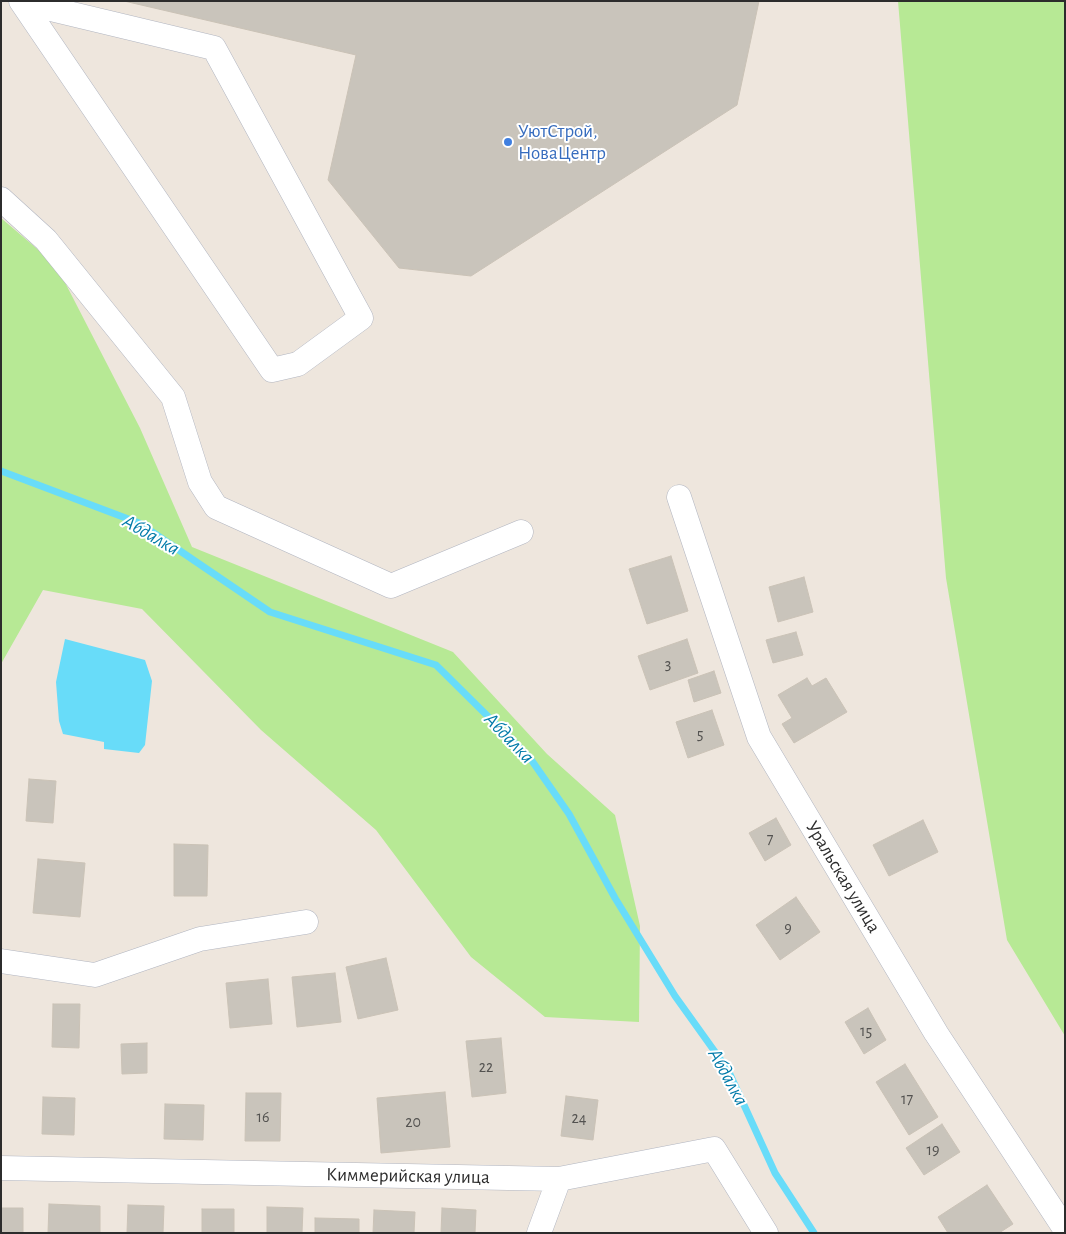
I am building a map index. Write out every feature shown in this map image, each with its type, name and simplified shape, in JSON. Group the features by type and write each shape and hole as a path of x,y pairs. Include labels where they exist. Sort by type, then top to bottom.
{"street":[{"path":"21,2 214,48 361,318 298,364 272,370 21,2"},
{"path":"1,199 46,240 173,397 200,482 216,507 391,586 521,532"},
{"name":"Уральская улица","path":"679,497 759,737 936,1033 1065,1229"},
{"path":"1,961 95,974 200,939 306,922"},
{"name":"Киммерийская улица","path":"1,1168 558,1179 714,1149 766,1233"},
{"path":"539,1233 558,1179"}],"green space":[{"path":"898,1 1065,1 1065,1036 1007,940 946,578"},
{"path":"1,218 56,265 140,428 192,547 453,652 547,754 615,815 640,926 639,1022 545,1017 471,957 376,830 261,730 142,609 43,590 1,664"}],"water":[{"path":"65,639 145,660 152,681 145,745 139,753 104,749 104,742 63,734 59,721 56,682"}],"building":[{"name":"УютСтрой, НоваЦентр","path":"124,1 759,1 737,105 471,276 399,268 328,180 356,55"},
{"path":"671,556 688,611 647,624 629,569"},
{"path":"804,577 813,612 778,622 769,587"},
{"path":"796,632 803,655 773,663 766,640"},
{"path":"687,639 698,673 650,690 638,656"},
{"path":"714,671 721,693 694,702 688,680"},
{"path":"807,678 812,686 826,678 847,712 794,743 782,724 792,718 778,695"},
{"path":"712,710 724,745 688,758 676,722"},
{"path":"29,779 56,781 53,823 26,821"},
{"path":"776,818 791,845 765,861 749,833"},
{"path":"923,820 938,852 889,876 873,845"},
{"path":"174,844 208,845 207,896 174,896"},
{"path":"38,859 85,863 80,917 33,913"},
{"path":"796,897 820,932 780,960 756,925"},
{"path":"386,958 398,1010 358,1019 346,967"},
{"path":"335,973 341,1022 297,1027 292,977"},
{"path":"268,979 272,1024 230,1028 226,983"},
{"path":"53,1004 80,1004 79,1048 52,1047"},
{"path":"868,1008 886,1040 864,1054 845,1022"},
{"path":"501,1038 506,1093 472,1097 466,1041"},
{"path":"147,1043 147,1073 122,1074 121,1044"},
{"path":"905,1064 938,1117 909,1135 876,1082"},
{"path":"445,1092 450,1147 381,1153 377,1098"},
{"path":"246,1093 281,1093 280,1141 245,1141"},
{"path":"566,1096 598,1100 593,1140 561,1136"},
{"path":"43,1097 75,1098 74,1135 42,1134"},
{"path":"165,1104 204,1105 203,1140 164,1139"},
{"path":"942,1124 960,1152 924,1175 906,1148"},
{"path":"987,1185 1013,1224 999,1233 948,1233 938,1217"},
{"path":"49,1204 100,1206 100,1233 48,1233"},
{"path":"128,1205 164,1206 163,1233 127,1233"},
{"path":"267,1207 303,1208 302,1233 267,1233"},
{"path":"1,1208 23,1208 23,1233 1,1233"},
{"path":"442,1208 476,1210 475,1233 441,1233"},
{"path":"202,1209 234,1209 234,1233 202,1233"},
{"path":"374,1210 415,1212 414,1233 373,1233"},
{"path":"315,1218 359,1219 359,1233 315,1233"}],"waterway":[{"name":"Абдалка","path":"1,471 139,523 270,612 436,665 530,758 569,814 615,898 675,996 728,1070 775,1173 814,1233"}],"place":[{"name":"УютСтрой, НоваЦентр","path":"508,142"}]}
